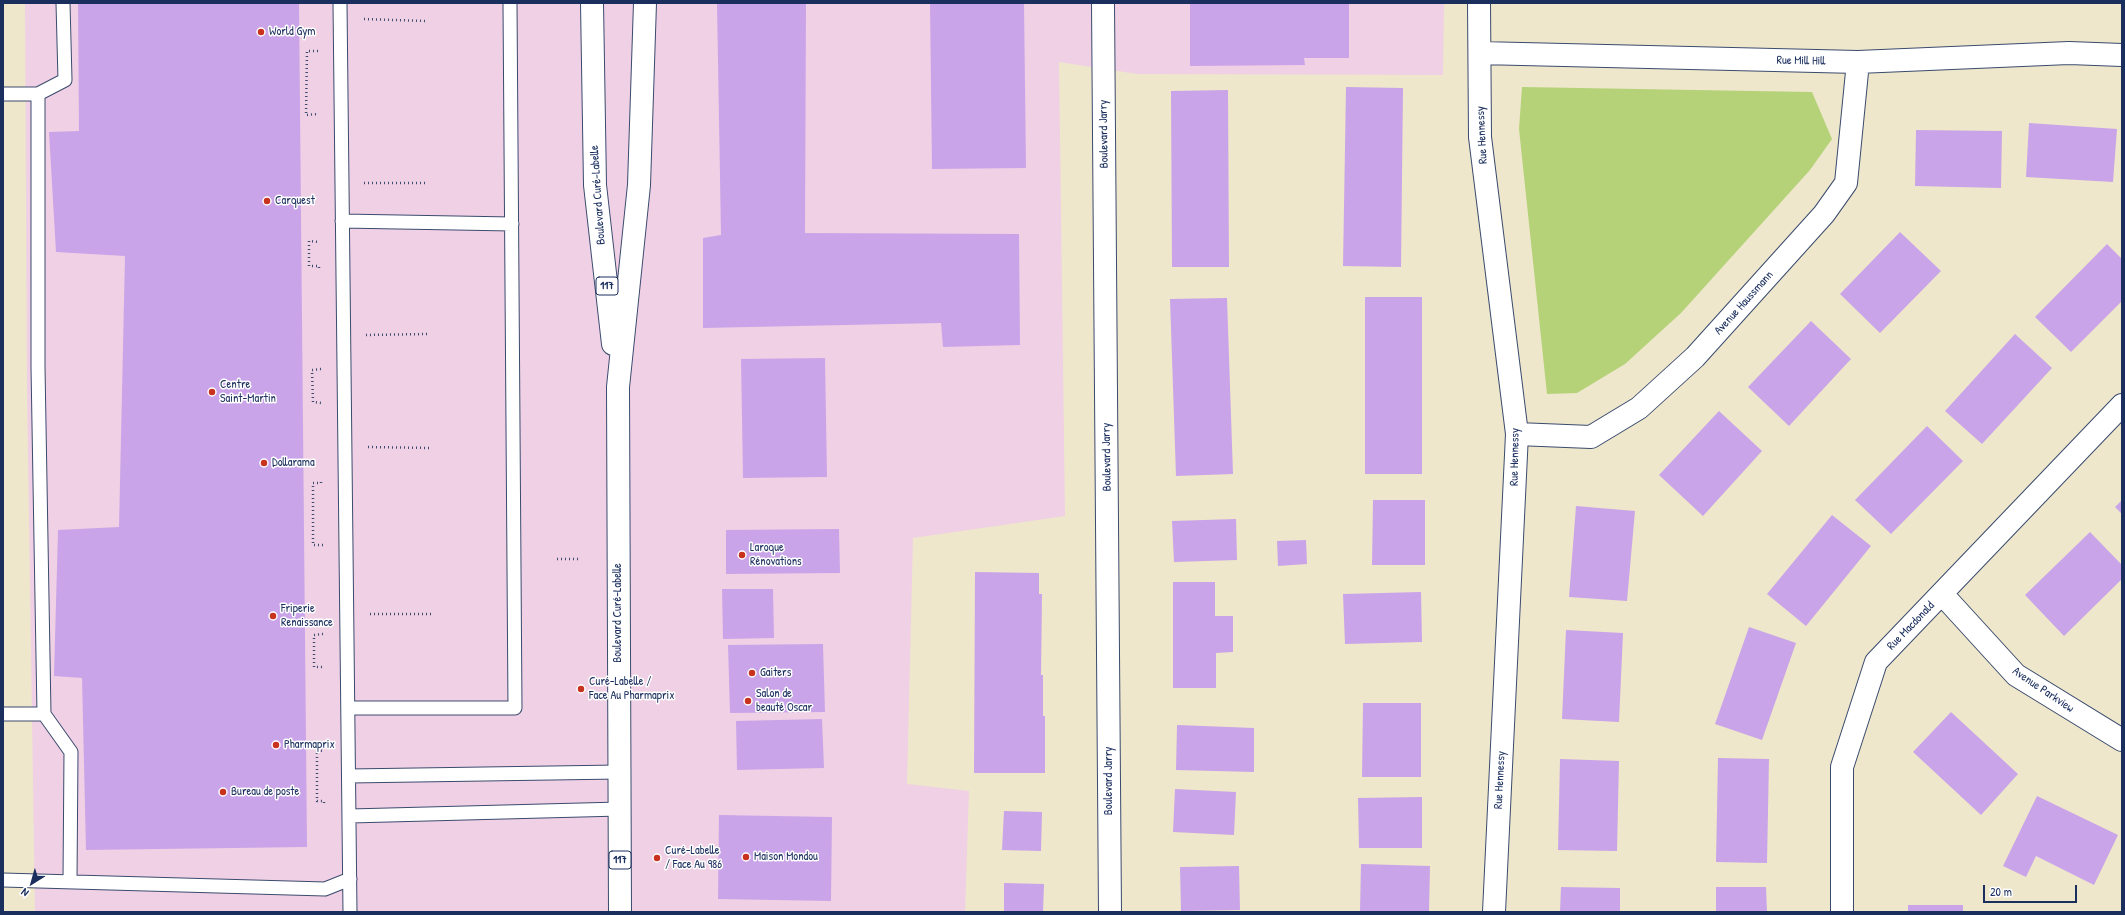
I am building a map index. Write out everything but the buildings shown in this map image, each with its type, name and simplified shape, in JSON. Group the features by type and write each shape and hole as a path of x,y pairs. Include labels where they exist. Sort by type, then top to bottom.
{"street":[{"name":"Boulevard Curé-Labelle","path":"592,3 595,185 618,387"},
{"name":"Boulevard Curé-Labelle","path":"620,912 618,387 639,186 645,3"},
{"name":"Boulevard Jarry","path":"1103,3 1110,912"},
{"name":"Rue Hennessy","path":"1479,3 1480,137 1517,434 1494,912"},
{"name":"Rue Mill Hill","path":"1480,53 1858,62 2069,54 2122,55"},
{"name":"Avenue Haussmann","path":"1517,434 1591,437 1639,408 1695,357 1824,214 1846,183 1858,62"},
{"name":"Rue Macdonald","path":"1842,912 1842,767 1876,662 2122,405"},
{"name":"Avenue Parkview","path":"1942,594 2016,675 2122,740"}],"lane":[{"path":"3,94 38,94 66,80 63,3"},
{"path":"340,3 349,708 350,912"},
{"path":"349,708 515,708 510,3"},
{"path":"38,94 38,367 44,714 71,752 70,880"},
{"path":"342,221 512,224"},
{"path":"3,714 44,714"},
{"path":"349,776 619,772"},
{"path":"350,816 620,809"},
{"path":"3,880 70,880 325,889 350,879"}],"path":[{"path":"340,18 425,21"},
{"path":"318,45 318,52 307,51 306,115 318,114 319,121"},
{"path":"342,195 354,195 364,183 427,183"},
{"path":"319,273 319,266 309,266 310,241 320,242 320,234"},
{"path":"344,333 429,334"},
{"path":"321,362 321,370 312,370 313,402 321,402 321,410"},
{"path":"345,456 367,447 430,448"},
{"path":"321,476 321,483 313,483 313,545 323,545 323,552"},
{"path":"557,559 581,559"},
{"path":"323,675 323,668 314,667 314,635 323,635 323,615 432,614"},
{"path":"323,743 323,751 317,750 317,801 324,801 324,809"}],"shaded area":[{"path":"25,3 1444,3 1443,75 1137,74 1059,62 1065,516 913,538 907,784 969,791 965,912 35,912 27,388"}],"green space":[{"path":"1522,87 1812,92 1832,139 1810,170 1681,313 1625,364 1577,393 1547,394 1519,129"}],"place":[{"name":"World Gym","path":"261,32"},
{"name":"Carquest","path":"267,201"},
{"name":"Centre Saint-Martin","path":"212,392"},
{"name":"Dollarama","path":"264,463"},
{"name":"Laroque Rénovations","path":"742,555"},
{"name":"Friperie Renaissance","path":"273,616"},
{"name":"Gaiters","path":"752,673"},
{"name":"Curé-Labelle / Face Au Pharmaprix","path":"581,689"},
{"name":"Salon de beauté Oscar","path":"748,701"},
{"name":"Pharmaprix","path":"276,745"},
{"name":"Bureau de poste","path":"223,792"},
{"name":"Maison Mondou","path":"746,857"},
{"name":"Curé-Labelle / Face Au 986","path":"657,858"}]}
